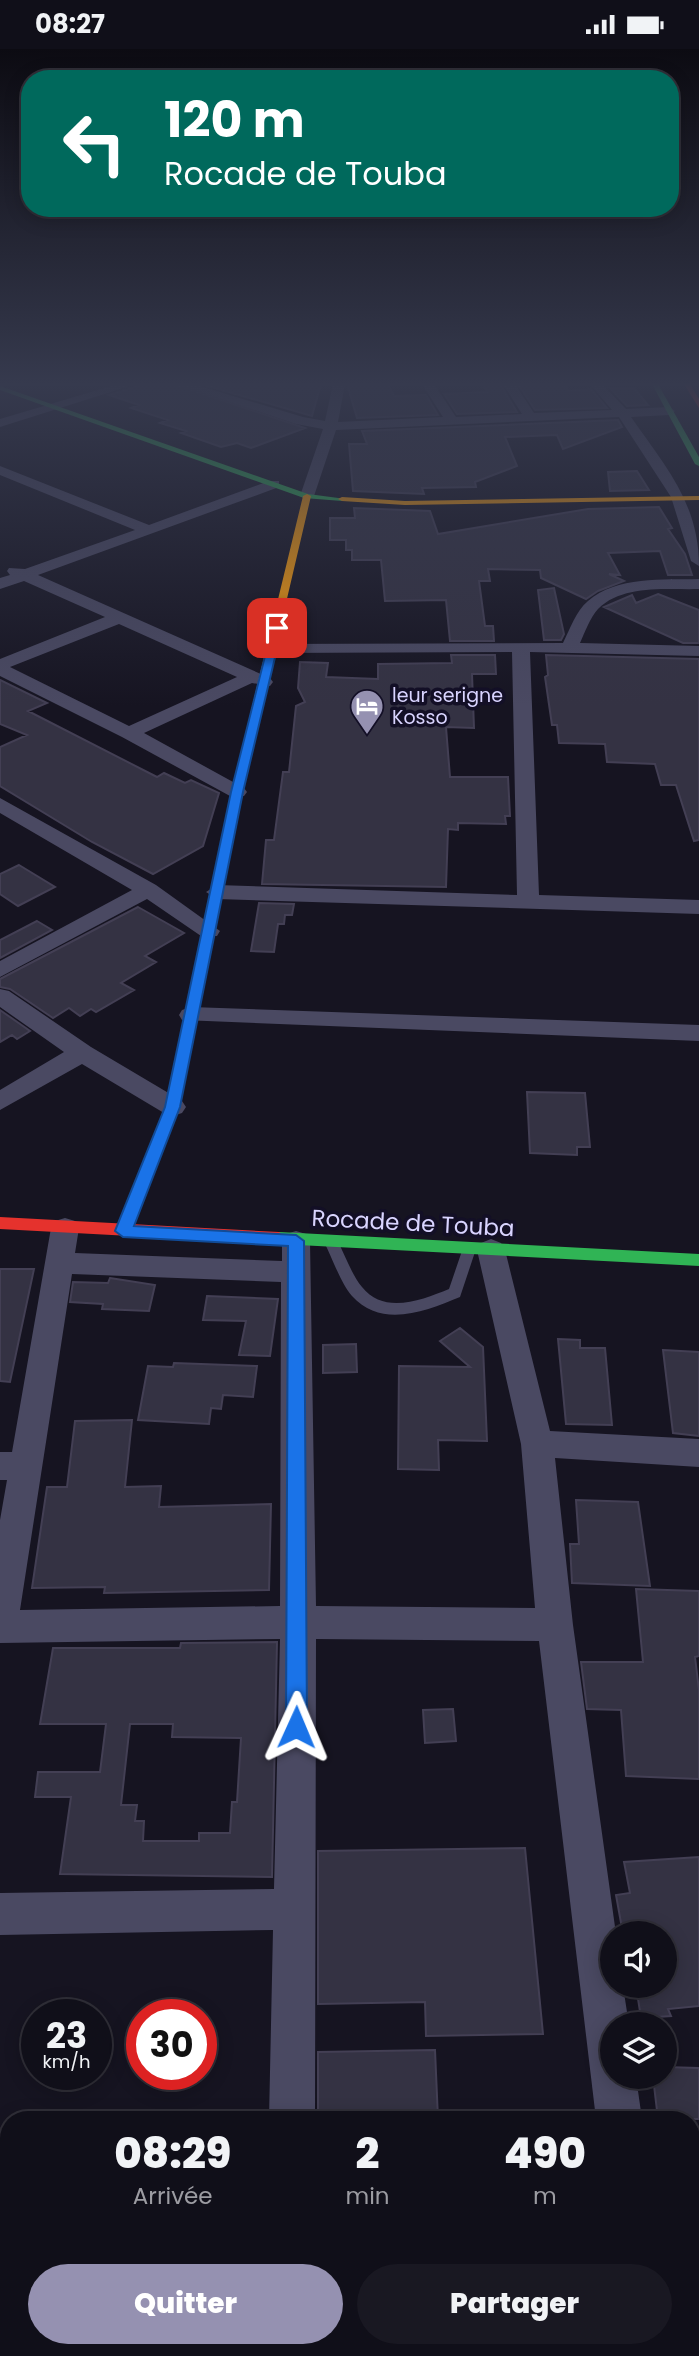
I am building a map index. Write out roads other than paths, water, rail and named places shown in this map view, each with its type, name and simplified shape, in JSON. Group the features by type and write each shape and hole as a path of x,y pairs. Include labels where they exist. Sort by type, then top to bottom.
{"street":[{"path":"54,492 149,530"},
{"path":"0,584 253,492"},
{"path":"295,492 307,496 405,503 699,498"},
{"path":"123,1231 173,1107 257,680 272,649 308,492"},
{"path":"674,492 699,561"},
{"path":"0,564 257,680"},
{"path":"569,648 593,606 609,595 650,586 699,584"},
{"path":"0,667 119,618"},
{"path":"272,649 521,647 699,651"},
{"path":"521,647 528,900"},
{"path":"0,667 237,792"},
{"path":"129,733 257,680"},
{"path":"0,804 148,890 209,931"},
{"path":"0,970 148,890"},
{"path":"217,892 699,907"},
{"path":"0,996 82,1053 173,1107"},
{"path":"191,1015 699,1033"},
{"path":"0,1101 82,1053"},
{"name":"Rocade de Touba","path":"0,1223 123,1231 307,1252 480,1249 699,1259"},
{"path":"65,1228 12,1466 0,1626 299,1622 555,1625"},
{"path":"480,1249 537,1444 555,1625 605,2012"},
{"path":"58,1263 307,1252 293,1909 292,2111"},
{"path":"537,1444 699,1453"},
{"path":"0,1914 293,1909"},
{"path":"616,2089 619,2111"}],"lane":[{"path":"307,1252 380,1309 420,1307 455,1293 480,1249"}],"place":[{"name":"leur serigne Kosso","path":"367,736"}]}
